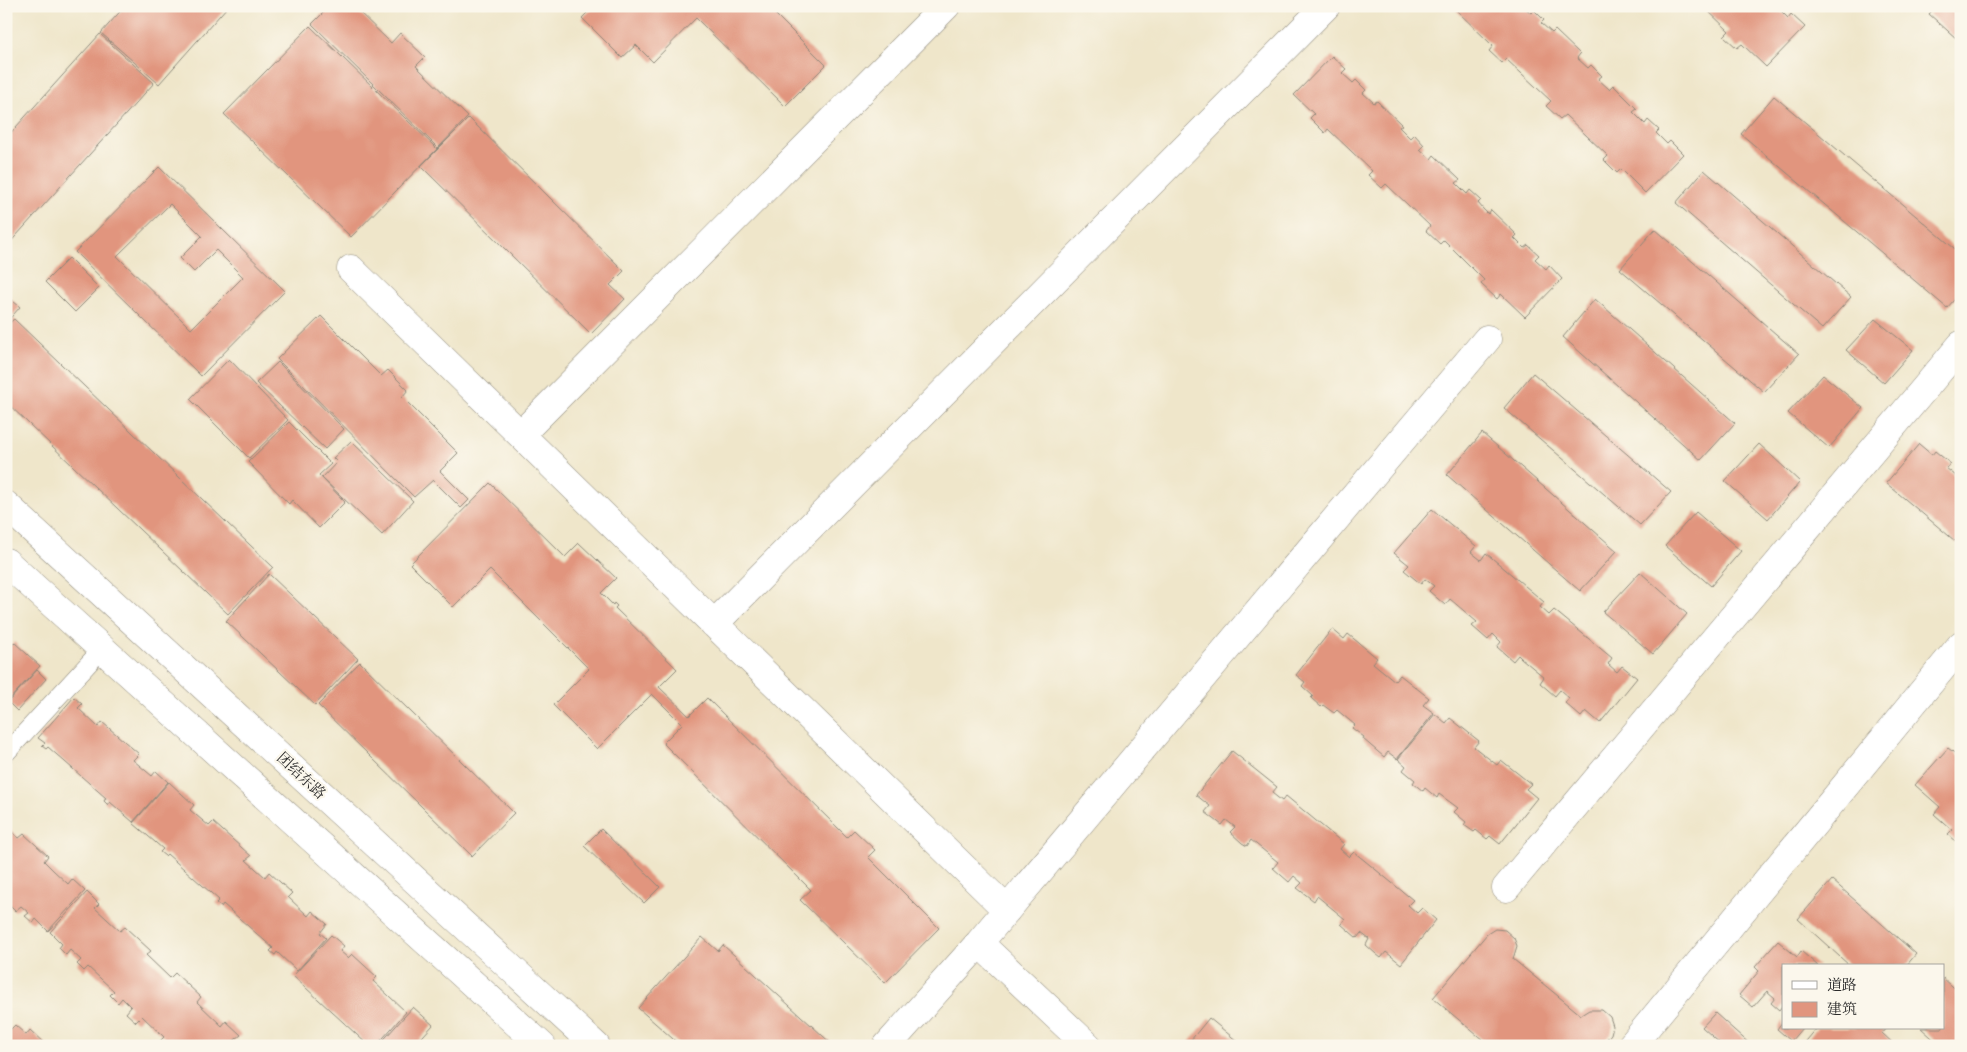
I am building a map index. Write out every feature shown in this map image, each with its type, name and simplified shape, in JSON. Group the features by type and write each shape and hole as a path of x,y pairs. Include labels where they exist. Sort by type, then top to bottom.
{"street":[{"path":"520,434 946,6"},
{"path":"714,624 1326,6"},
{"path":"351,269 1007,910"},
{"path":"887,1046 979,943 1487,339"},
{"path":"1506,888 1961,345"},
{"name":"团结东路","path":"6,505 596,1046"},
{"path":"6,562 542,1046"},
{"path":"1631,1046 1961,645"},
{"path":"979,943 1088,1046"}],"lane":[{"path":"6,753 103,648"}],"building":[{"path":"125,6 228,6 159,84 101,33"},
{"path":"330,6 353,6 391,43 400,33 425,57 416,66 468,117 438,148 312,24"},
{"path":"590,6 767,6 826,65 785,106 696,18 653,62 636,45 622,58 582,18 592,8"},
{"path":"1452,6 1523,6 1531,13 1534,10 1544,20 1541,23 1552,33 1555,30 1580,54 1577,58 1588,68 1591,65 1602,76 1598,79 1609,89 1613,85 1637,109 1633,112 1645,124 1648,120 1659,130 1656,133 1667,144 1670,141 1683,154 1645,193 1621,169 1617,173 1604,160 1608,156 1565,115 1560,119 1546,106 1551,101 1506,59 1502,63 1489,51 1493,46"},
{"path":"1703,6 1776,6 1788,18 1791,14 1805,27 1766,67 1742,44 1737,48 1724,36 1729,31"},
{"path":"1936,6 1961,6 1961,34 1957,39 1929,14"},
{"path":"310,26 437,149 351,237 224,114"},
{"path":"100,34 154,83 6,247 6,138"},
{"path":"1332,56 1346,69 1342,73 1353,83 1356,80 1366,90 1363,93 1374,103 1377,101 1402,125 1399,127 1410,138 1414,134 1424,145 1420,149 1431,159 1434,155 1460,180 1456,183 1467,194 1470,190 1481,200 1478,203 1488,214 1491,210 1517,235 1514,238 1524,248 1528,245 1539,255 1535,259 1546,269 1549,265 1562,279 1525,317 1501,294 1497,299 1481,284 1484,280 1444,240 1440,244 1426,231 1430,226 1386,184 1382,188 1368,175 1372,171 1328,129 1325,133 1310,118 1314,114 1294,95"},
{"path":"1774,96 1961,254 1961,292 1947,308 1741,134"},
{"path":"469,118 624,271 610,285 625,299 591,334 421,166"},
{"path":"159,167 285,291 201,376 75,252","holes":["170,204 202,236 180,258 194,272 216,250 243,277 191,329 117,256"]},
{"path":"1704,170 1851,297 1822,329 1676,203"},
{"path":"1655,229 1799,354 1764,392 1620,269"},
{"path":"69,258 99,288 75,312 45,282"},
{"path":"6,295 20,307 6,323"},
{"path":"1595,299 1735,423 1701,460 1563,337"},
{"path":"321,316 381,376 388,370 408,390 402,397 458,453 440,471 469,500 461,508 433,480 414,497 277,359"},
{"path":"14,319 273,567 228,614 6,402 6,326"},
{"path":"1875,319 1913,350 1884,383 1846,350"},
{"path":"229,359 288,420 249,458 190,399"},
{"path":"278,362 344,429 325,449 256,383"},
{"path":"1533,373 1671,492 1640,525 1504,408"},
{"path":"1823,375 1863,408 1829,448 1788,413"},
{"path":"289,422 331,464 319,475 345,502 319,528 292,500 289,504 248,462"},
{"path":"1482,433 1617,551 1580,591 1447,475"},
{"path":"351,441 413,501 382,535 322,478 337,462 333,458"},
{"path":"1759,444 1800,482 1768,519 1725,481"},
{"path":"1919,444 1932,455 1935,451 1951,464 1946,468 1961,480 1961,546 1886,483"},
{"path":"490,483 565,557 579,543 616,578 601,593 613,605 614,603 617,606 615,608 677,669 659,687 689,716 707,698 847,837 854,830 875,850 868,857 939,928 885,983 800,900 811,890 663,743 682,724 652,694 597,749 553,705 589,669 490,570 453,607 410,564"},
{"path":"1432,509 1476,546 1471,552 1481,560 1486,553 1544,602 1540,607 1549,615 1554,610 1612,658 1608,664 1617,672 1622,666 1637,678 1600,723 1586,711 1581,717 1565,703 1569,698 1560,690 1555,696 1540,683 1544,677 1518,655 1513,661 1497,647 1501,642 1493,634 1488,640 1472,626 1477,622 1450,599 1445,605 1429,591 1434,586 1425,579 1421,584 1404,570 1409,565 1394,553"},
{"path":"1696,512 1741,551 1711,586 1665,546"},
{"path":"1640,572 1687,614 1653,654 1603,612"},
{"path":"269,574 358,659 315,705 226,621"},
{"path":"1332,629 1344,639 1348,634 1377,658 1373,663 1395,681 1400,675 1429,698 1423,705 1434,713 1397,759 1388,752 1384,757 1352,728 1355,725 1337,710 1334,713 1323,705 1321,707 1302,686 1305,682 1296,675"},
{"path":"6,639 12,645 14,642 40,666 8,701"},
{"path":"360,662 514,813 472,856 318,705"},
{"path":"37,670 46,679 17,711 8,702"},
{"path":"74,697 82,704 78,708 98,727 102,722 139,754 133,760 152,776 156,771 168,782 133,822 110,802 108,805 104,801 106,798 48,747 46,749 42,746 45,743 38,738"},
{"path":"1435,714 1446,723 1450,718 1479,741 1474,747 1497,765 1501,760 1531,784 1526,789 1537,798 1500,844 1490,836 1487,839 1476,830 1474,832 1464,825 1466,822 1454,812 1458,808 1439,794 1437,798 1425,788 1423,791 1413,783 1415,780 1403,770 1406,766 1398,759"},
{"path":"1948,748 1961,758 1961,840 1958,843 1948,834 1952,830 1934,814 1940,807 1915,785"},
{"path":"1232,751 1277,787 1272,793 1282,801 1286,796 1344,844 1340,849 1349,857 1354,852 1413,900 1408,905 1417,913 1422,908 1436,920 1401,964 1386,952 1381,958 1366,945 1369,939 1361,933 1357,938 1341,924 1345,919 1317,896 1314,901 1297,888 1302,883 1294,876 1289,882 1273,868 1278,862 1251,840 1247,846 1242,843 1230,832 1235,827 1226,820 1222,825 1205,812 1210,806 1196,795"},
{"path":"169,782 194,805 190,810 209,826 213,822 251,856 246,860 265,877 269,872 292,893 288,897 308,916 312,911 327,924 320,933 326,938 297,971 277,952 275,955 270,951 273,948 223,904 221,907 216,903 219,900 167,854 165,856 160,852 163,849 133,823"},
{"path":"6,827 19,838 24,834 48,856 44,861 53,870 68,884 72,879 85,891 48,931 36,919 33,923 25,916 29,913 21,906 15,911 6,902 9,895 6,893"},
{"path":"601,829 660,887 644,903 584,846"},
{"path":"1832,880 1916,954 1908,964 1848,964 1798,919"},
{"path":"87,892 99,904 95,908 120,931 125,927 151,951 146,955 170,978 175,973 201,997 197,1002 222,1026 226,1021 241,1035 227,1046 165,1046 160,1041 164,1037 142,1016 136,1022 126,1013 131,1007 122,998 118,1003 110,995 114,991 88,967 84,971 77,964 81,960 70,950 66,955 59,948 62,944 50,932"},
{"path":"1495,929 1505,930 1514,938 1517,946 1513,959 1581,1015 1589,1010 1602,1010 1610,1017 1613,1026 1611,1034 1601,1046 1490,1046 1433,998 1487,934"},
{"path":"331,935 344,946 340,951 348,958 352,954 377,977 373,981 406,1012 376,1046 369,1046 293,976"},
{"path":"702,937 718,951 723,945 834,1046 681,1046 638,1008"},
{"path":"1778,941 1797,957 1801,951 1816,964 1782,964 1782,1006 1779,1010 1771,1003 1775,998 1767,991 1753,1007 1739,995 1759,971 1755,967"},
{"path":"1944,979 1961,994 1961,1046 1941,1046 1923,1030 1944,1030"},
{"path":"413,1007 433,1025 414,1046 378,1046"},
{"path":"1715,1013 1752,1046 1723,1046 1702,1027"},
{"path":"1209,1018 1243,1046 1186,1046"},
{"path":"1782,1022 1782,1030 1800,1030 1791,1041 1777,1029"},
{"path":"15,1025 26,1035 30,1030 47,1046 6,1046 6,1034"},
{"path":"1815,1030 1884,1030 1882,1033 1896,1046 1802,1046"}]}
